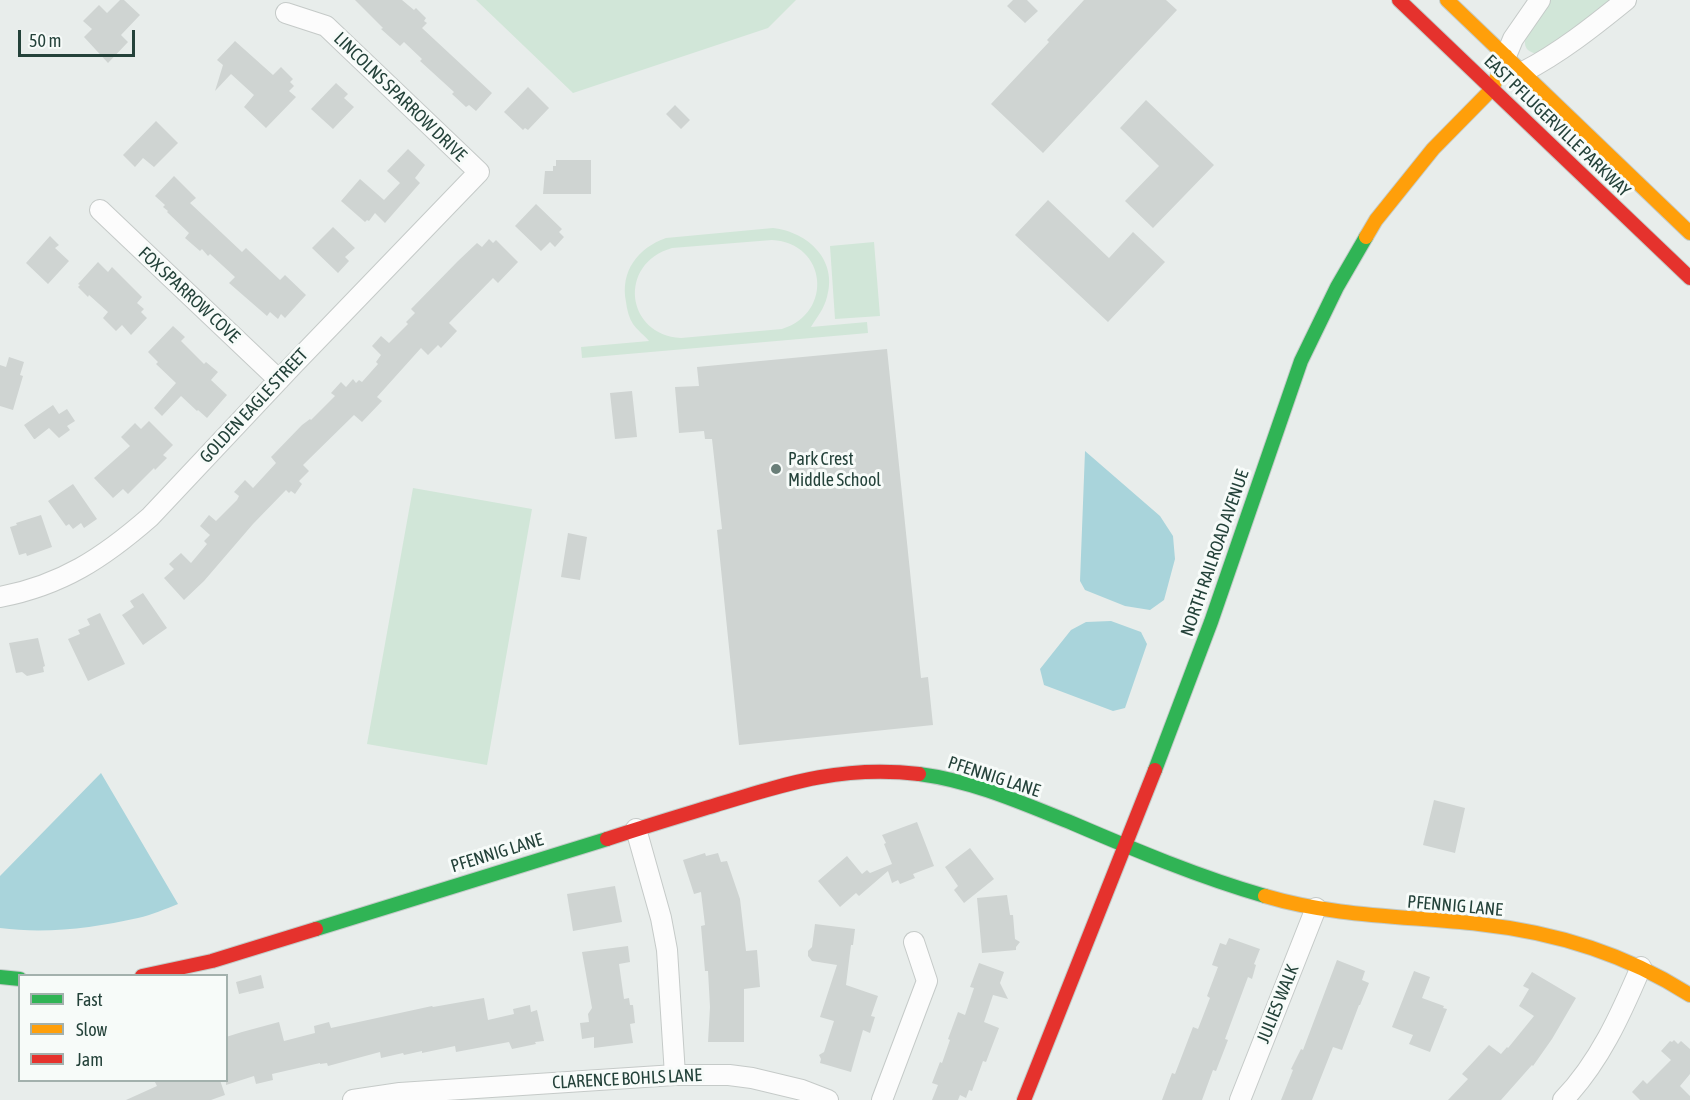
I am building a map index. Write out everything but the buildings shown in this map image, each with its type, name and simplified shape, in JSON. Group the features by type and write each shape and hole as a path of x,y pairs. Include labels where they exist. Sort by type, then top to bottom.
{"street":[{"name":"EAST PFLUGERVILLE PARKWAY","path":"1399,0 1690,278"},
{"name":"EAST PFLUGERVILLE PARKWAY","path":"1447,0 1690,232"},
{"path":"1506,56 1513,39 1540,0"},
{"path":"1492,89 1547,59 1626,0"},
{"name":"LINCOLNS SPARROW DRIVE","path":"286,13 326,26 479,172"},
{"name":"NORTH RAILROAD AVENUE","path":"1024,1100 1126,845 1211,622 1301,361 1337,286 1376,220 1432,149 1492,89 1506,56"},
{"name":"GOLDEN EAGLE STREET","path":"0,597 36,588 97,559 150,517 479,172"},
{"name":"FOX SPARROW COVE","path":"100,210 279,380"},
{"name":"PFENNIG LANE","path":"148,974 212,961 783,784 835,774 886,771 931,776 969,784 1011,798 1226,884 1287,903 1371,916 1480,924 1536,933 1641,966 1690,995"},
{"path":"636,829 661,918 667,951 675,1075"},
{"name":"JULIES WALK","path":"1240,1100 1316,908"},
{"path":"882,1100 927,981 914,942"},
{"path":"1563,1100 1599,1054 1641,966"},
{"path":"0,977 18,979"},
{"name":"CLARENCE BOHLS LANE","path":"352,1100 400,1093 675,1075 729,1075 752,1078 802,1090 828,1100"}],"green space":[{"path":"476,0 796,0 768,28 573,93"},
{"path":"1550,0 1613,0 1539,54 1530,51 1526,46 1526,39 1529,30"},
{"path":"773,228 798,235 817,250 828,271 829,284 826,301 811,327 867,322 868,333 582,358 581,347 649,341 629,317 626,305 626,280 639,254 666,238","holes":["772,240 790,244 804,253 813,265 817,280 816,295 810,309 799,321 782,329 681,338 663,334 649,325 639,312 635,298 636,283 642,268 654,256 672,248"]},
{"path":"874,242 880,316 835,319 830,246"},
{"path":"413,488 532,509 487,765 367,744"}],"water":[{"path":"1085,451 1160,516 1173,536 1175,559 1164,600 1150,610 1125,606 1085,590 1080,581"},
{"path":"1111,621 1141,632 1147,644 1125,708 1113,711 1044,685 1040,669 1071,630 1086,622"},
{"path":"101,773 178,904 143,917 87,927 52,930 0,928 0,876"}],"traffic: fast":[{"path":"1155,770 1211,622 1301,361 1337,287 1366,237"},
{"path":"919,774 959,782 997,794 1167,862 1265,896"},
{"path":"316,929 607,839"},
{"path":"0,977 18,979"}],"traffic: slow":[{"path":"1447,0 1690,233"},
{"path":"1366,237 1376,220 1433,149 1492,89 1506,56"},
{"path":"1265,896 1344,912 1479,924 1562,939 1641,968 1690,995"}],"traffic: jam":[{"path":"1399,0 1690,278"},
{"path":"1024,1100 1155,770"},
{"path":"607,839 792,783 865,772 919,774"},
{"path":"151,974 212,961 316,929"}],"place":[{"name":"Park Crest Middle School","path":"776,469"}]}
